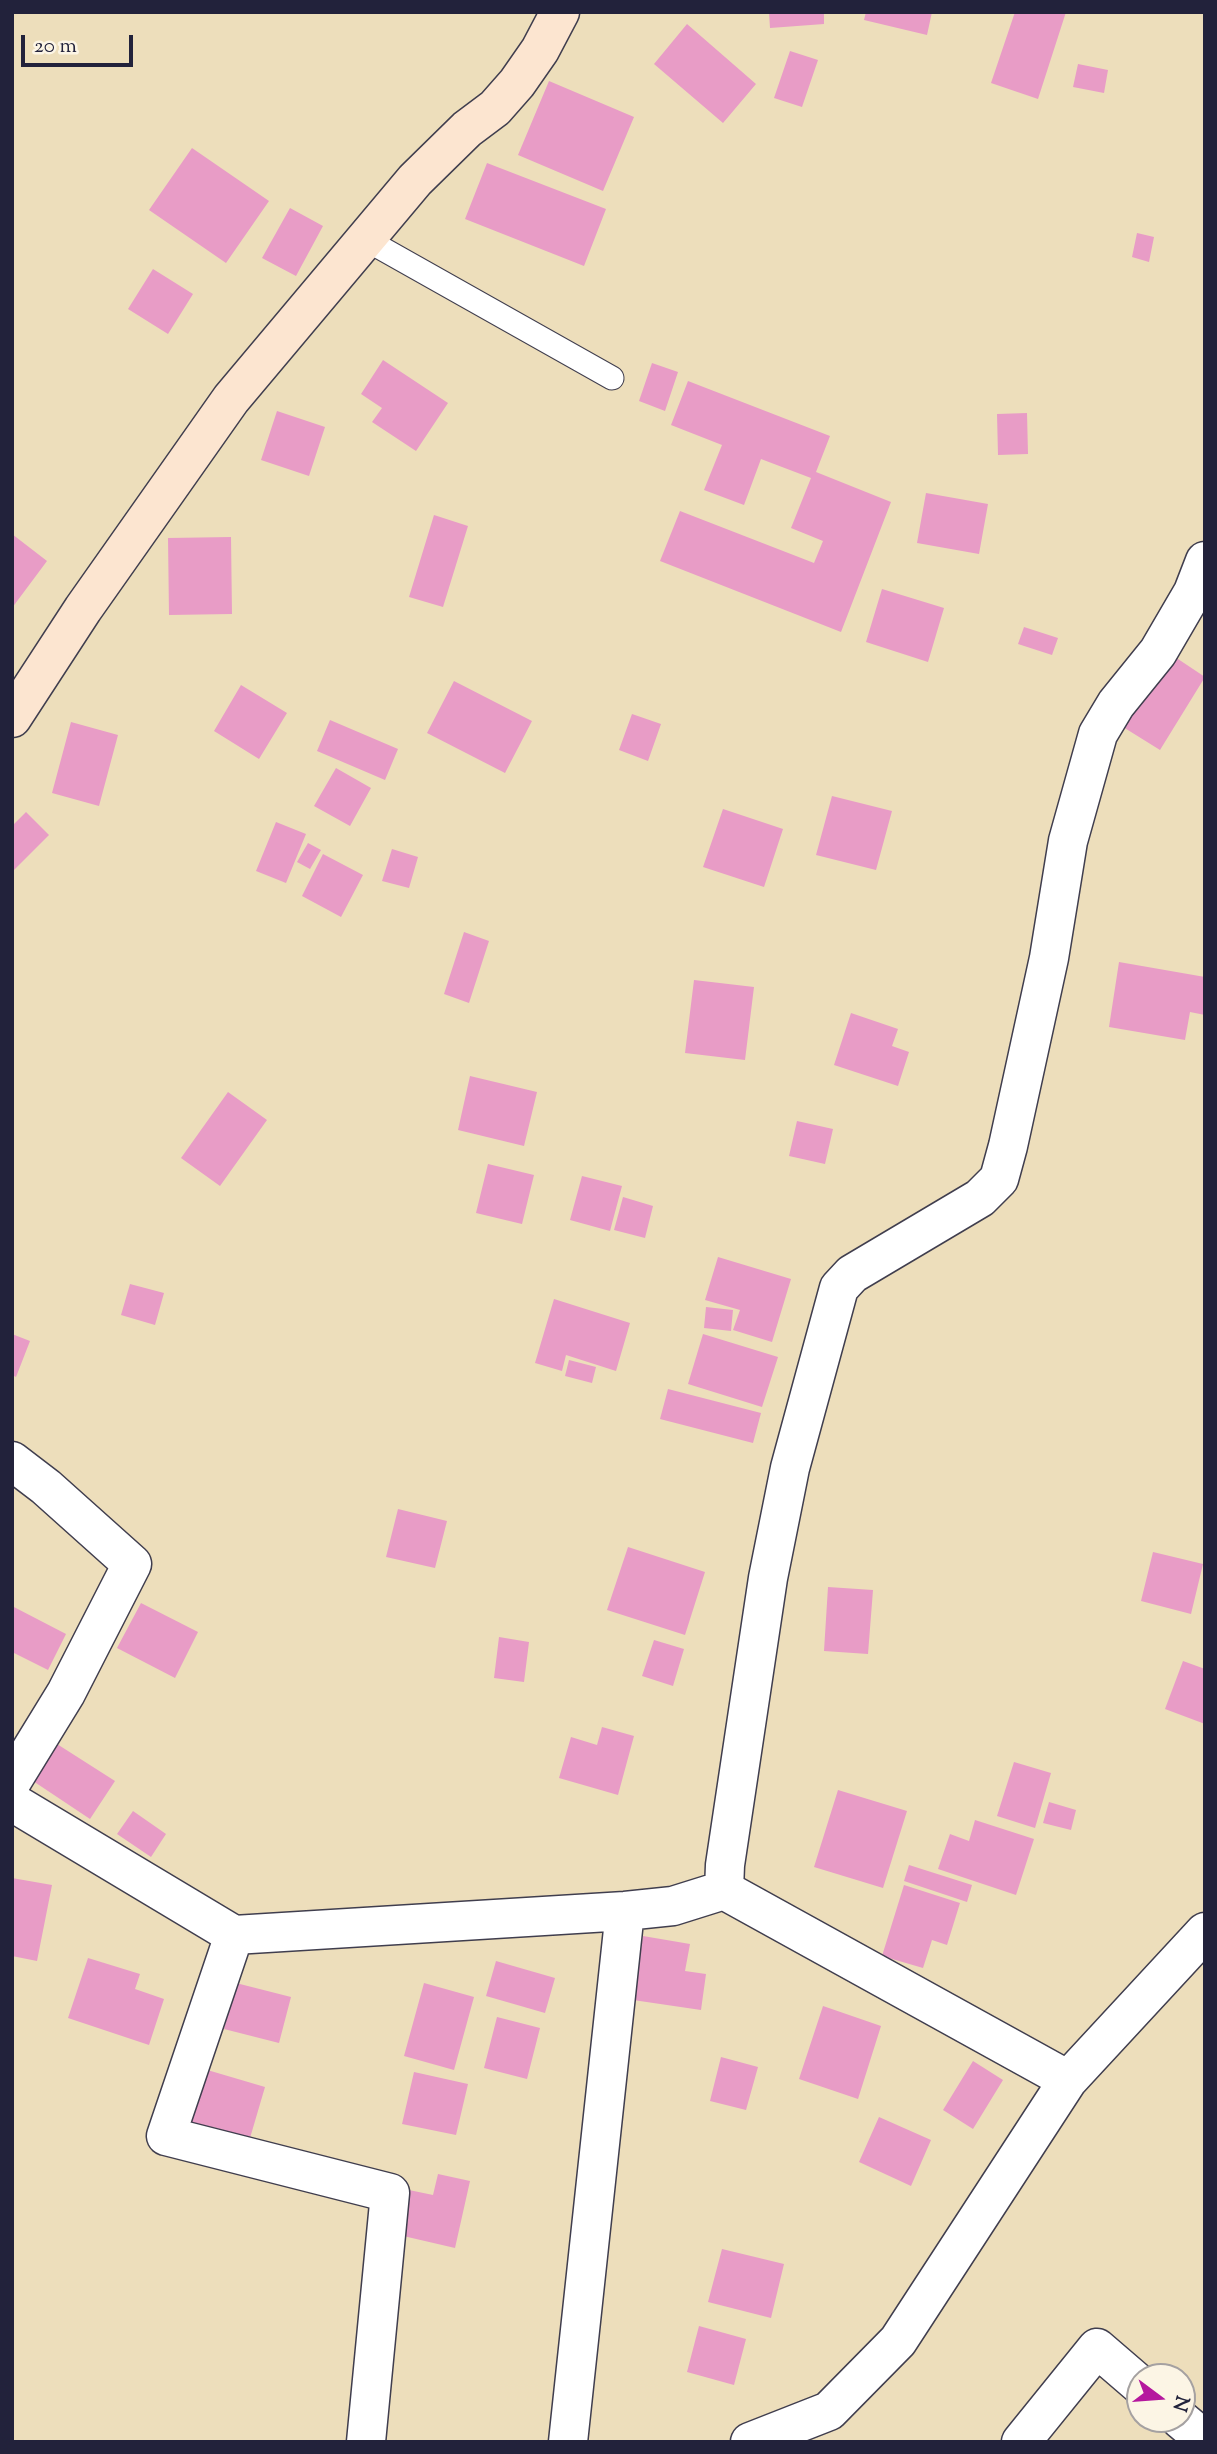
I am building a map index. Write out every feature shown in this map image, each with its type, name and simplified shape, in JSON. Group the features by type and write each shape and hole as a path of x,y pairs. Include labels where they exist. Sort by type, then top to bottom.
{"main road":[{"path":"12,718 83,609 231,399 415,180 467,129 495,108 517,83 540,50 560,12"}],"street":[{"path":"723,1890 768,1578 790,1468 839,1288 852,1275 980,1198 999,1179 1049,958 1068,841 1098,734 1116,704 1158,652 1193,592 1205,561"},
{"path":"12,1461 46,1487 132,1564 66,1693 12,1781"},
{"path":"12,1802 234,1935 625,1911 673,1906 723,1890 1068,2080"},
{"path":"568,2442 625,1911"},
{"path":"750,2442 829,2411 898,2341 1068,2080 1205,1932"},
{"path":"234,1935 166,2136 390,2193 366,2442"},
{"path":"1021,2442 1097,2348 1126,2373"}],"lane":[{"path":"365,239 612,378"}],"building":[{"path":"769,12 824,12 824,24 770,28"},
{"path":"866,12 932,12 927,35 864,20"},
{"path":"1015,12 1066,12 1038,99 991,83"},
{"path":"687,24 756,84 723,123 654,64"},
{"path":"790,51 818,60 802,107 774,98"},
{"path":"1078,64 1108,70 1104,93 1073,87"},
{"path":"549,81 634,117 603,191 518,155"},
{"path":"192,148 269,201 226,263 149,210"},
{"path":"487,163 606,209 584,266 465,219"},
{"path":"290,208 323,226 296,276 262,258"},
{"path":"1137,233 1154,237 1149,262 1132,257"},
{"path":"153,269 193,294 168,334 128,309"},
{"path":"383,360 448,403 416,451 372,422 382,408 361,394"},
{"path":"652,363 678,372 665,411 639,401"},
{"path":"688,381 830,436 816,472 891,502 841,632 660,561 680,511 814,563 823,541 791,528 811,478 761,459 744,505 704,490 722,445 671,425"},
{"path":"277,411 325,427 309,476 261,460"},
{"path":"1027,413 1028,454 998,455 997,414"},
{"path":"926,493 988,504 979,554 917,543"},
{"path":"434,515 468,526 443,607 409,597"},
{"path":"12,534 47,561 12,608"},
{"path":"231,537 232,614 169,615 168,538"},
{"path":"882,589 944,608 928,662 866,642"},
{"path":"1024,627 1058,638 1052,655 1018,644"},
{"path":"1169,653 1205,677 1160,750 1123,727"},
{"path":"454,681 532,721 505,773 427,733"},
{"path":"241,685 287,713 259,759 214,731"},
{"path":"632,714 661,724 648,761 619,750"},
{"path":"330,720 398,749 385,780 317,751"},
{"path":"71,722 118,735 99,806 52,793"},
{"path":"336,768 371,788 350,826 314,806"},
{"path":"832,796 892,811 876,870 816,855"},
{"path":"723,809 783,829 764,887 703,867"},
{"path":"26,812 49,835 12,872 12,826"},
{"path":"276,822 306,834 286,883 256,871"},
{"path":"308,843 321,850 310,869 297,862"},
{"path":"392,849 418,857 409,888 382,881"},
{"path":"323,854 363,875 341,917 302,896"},
{"path":"464,932 489,941 469,1003 444,994"},
{"path":"1119,962 1205,977 1205,1015 1190,1012 1185,1040 1109,1027"},
{"path":"694,980 754,987 745,1060 685,1053"},
{"path":"851,1013 898,1029 892,1046 909,1052 898,1086 834,1065"},
{"path":"470,1076 537,1092 524,1146 458,1130"},
{"path":"228,1092 267,1120 220,1186 181,1158"},
{"path":"797,1121 833,1129 825,1164 789,1156"},
{"path":"488,1164 534,1175 522,1224 476,1213"},
{"path":"582,1176 622,1186 610,1231 570,1220"},
{"path":"623,1197 653,1206 645,1238 614,1230"},
{"path":"718,1257 791,1279 772,1342 733,1330 740,1310 705,1300"},
{"path":"130,1284 164,1293 155,1325 121,1315"},
{"path":"554,1299 630,1323 616,1371 566,1355 562,1371 535,1363"},
{"path":"706,1307 733,1310 731,1331 704,1328"},
{"path":"12,1334 30,1341 16,1377 12,1375"},
{"path":"703,1334 778,1357 762,1407 688,1384"},
{"path":"569,1360 596,1367 592,1383 565,1376"},
{"path":"668,1389 761,1413 753,1443 660,1419"},
{"path":"398,1509 447,1521 435,1568 386,1557"},
{"path":"628,1547 705,1572 685,1635 607,1610"},
{"path":"1153,1552 1203,1564 1191,1614 1141,1601"},
{"path":"828,1587 873,1590 868,1654 824,1651"},
{"path":"141,1603 198,1632 175,1678 117,1648"},
{"path":"12,1606 66,1634 48,1670 12,1652"},
{"path":"499,1637 529,1642 524,1682 494,1678"},
{"path":"654,1640 684,1649 673,1686 642,1676"},
{"path":"1183,1661 1205,1669 1205,1724 1165,1709"},
{"path":"602,1727 634,1736 618,1795 559,1778 571,1737 597,1745"},
{"path":"57,1744 115,1781 90,1819 33,1781"},
{"path":"1014,1762 1051,1773 1035,1828 997,1816"},
{"path":"838,1790 907,1811 883,1888 814,1867"},
{"path":"1049,1802 1076,1810 1071,1830 1043,1823"},
{"path":"133,1811 166,1834 151,1857 117,1834"},
{"path":"975,1820 1034,1839 1016,1895 938,1869 950,1834 969,1841"},
{"path":"909,1865 972,1885 967,1902 904,1881"},
{"path":"12,1878 52,1885 37,1961 12,1956"},
{"path":"904,1885 960,1903 947,1945 932,1940 923,1968 882,1956"},
{"path":"643,1936 690,1944 685,1971 706,1974 701,2010 633,2000"},
{"path":"88,1958 140,1974 135,1989 164,1999 149,2045 68,2018"},
{"path":"496,1961 555,1978 545,2013 486,1996"},
{"path":"236,1983 291,1997 279,2043 224,2029"},
{"path":"424,1983 474,1997 454,2070 404,2056"},
{"path":"823,2006 881,2026 858,2099 799,2079"},
{"path":"497,2017 540,2028 527,2079 484,2068"},
{"path":"721,2057 758,2067 746,2110 710,2101"},
{"path":"973,2061 1003,2080 973,2129 943,2110"},
{"path":"204,2069 265,2087 250,2138 213,2127 210,2138 185,2131"},
{"path":"414,2072 468,2084 456,2135 402,2124"},
{"path":"879,2117 931,2140 911,2186 859,2162"},
{"path":"438,2174 470,2181 455,2248 399,2235 409,2190 433,2195"},
{"path":"722,2249 784,2264 771,2318 708,2302"},
{"path":"699,2326 746,2339 734,2385 687,2372"}]}
